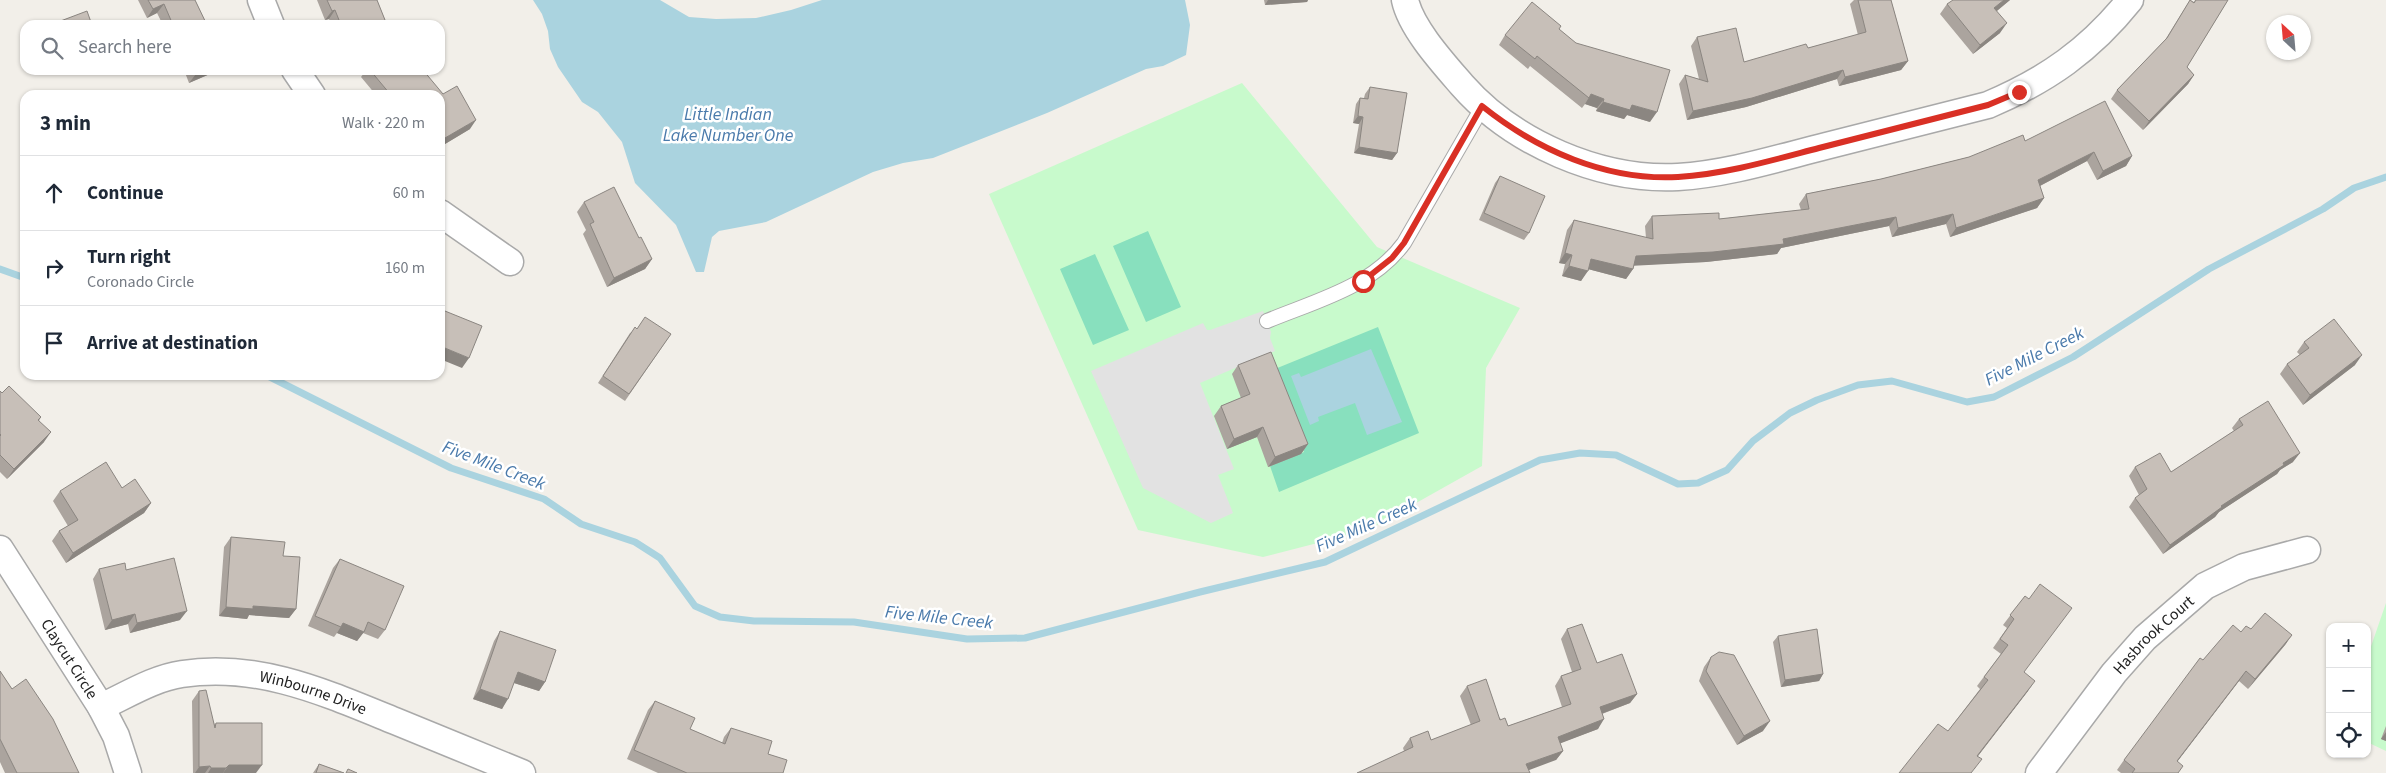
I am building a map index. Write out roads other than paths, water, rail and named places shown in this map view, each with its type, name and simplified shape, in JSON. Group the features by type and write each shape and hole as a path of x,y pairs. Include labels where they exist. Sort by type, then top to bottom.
{"street":[{"path":"261,0 269,20"},
{"path":"1405,0 1413,19 1427,40 1447,67 1482,106 1541,147 1600,167 1649,176 1677,177 1756,164 1988,105 2019,92 2046,77 2087,47 2118,4"},
{"path":"298,75 309,90"},
{"path":"445,216 510,262"},
{"name":"Claycut Circle","path":"0,549 101,707 116,736 128,773"},
{"name":"Hasbrook Court","path":"2039,773 2114,673 2145,638 2205,586 2244,567 2307,550"},
{"name":"Winbourne Drive","path":"101,707 165,678 182,674 218,671 257,673 331,694 522,773"}],"lane":[{"path":"1267,321 1363,281 1392,258 1404,243 1482,106"}],"water":[{"name":"Little Indian Lake Number One","path":"533,0 660,0 689,17 716,19 756,18 822,0 1185,0 1190,25 1186,55 1163,66 1146,69 1047,113 933,158 903,163 873,172 766,222 719,231 712,237 704,272 696,272 676,225 635,183 622,142 598,112 582,102 558,67 550,49 548,31 542,14"},
{"path":"1371,349 1402,422 1367,435 1355,403 1318,417 1319,421 1310,425 1291,376 1299,373 1301,377"}],"waterway":[{"name":"Five Mile Creek","path":"276,380 451,468 544,499 581,524 635,542 660,558 695,606 720,617 754,621 854,622 967,639 1025,638 1200,592 1325,562 1540,460 1580,453 1616,455 1678,484 1698,483 1727,470 1753,441 1790,413 1817,400 1858,385 1892,381 1967,402 1994,397 2073,357 2209,269 2323,209 2354,188 2386,177"},
{"name":"Five Mile Creek","path":"0,269 20,276"}]}
